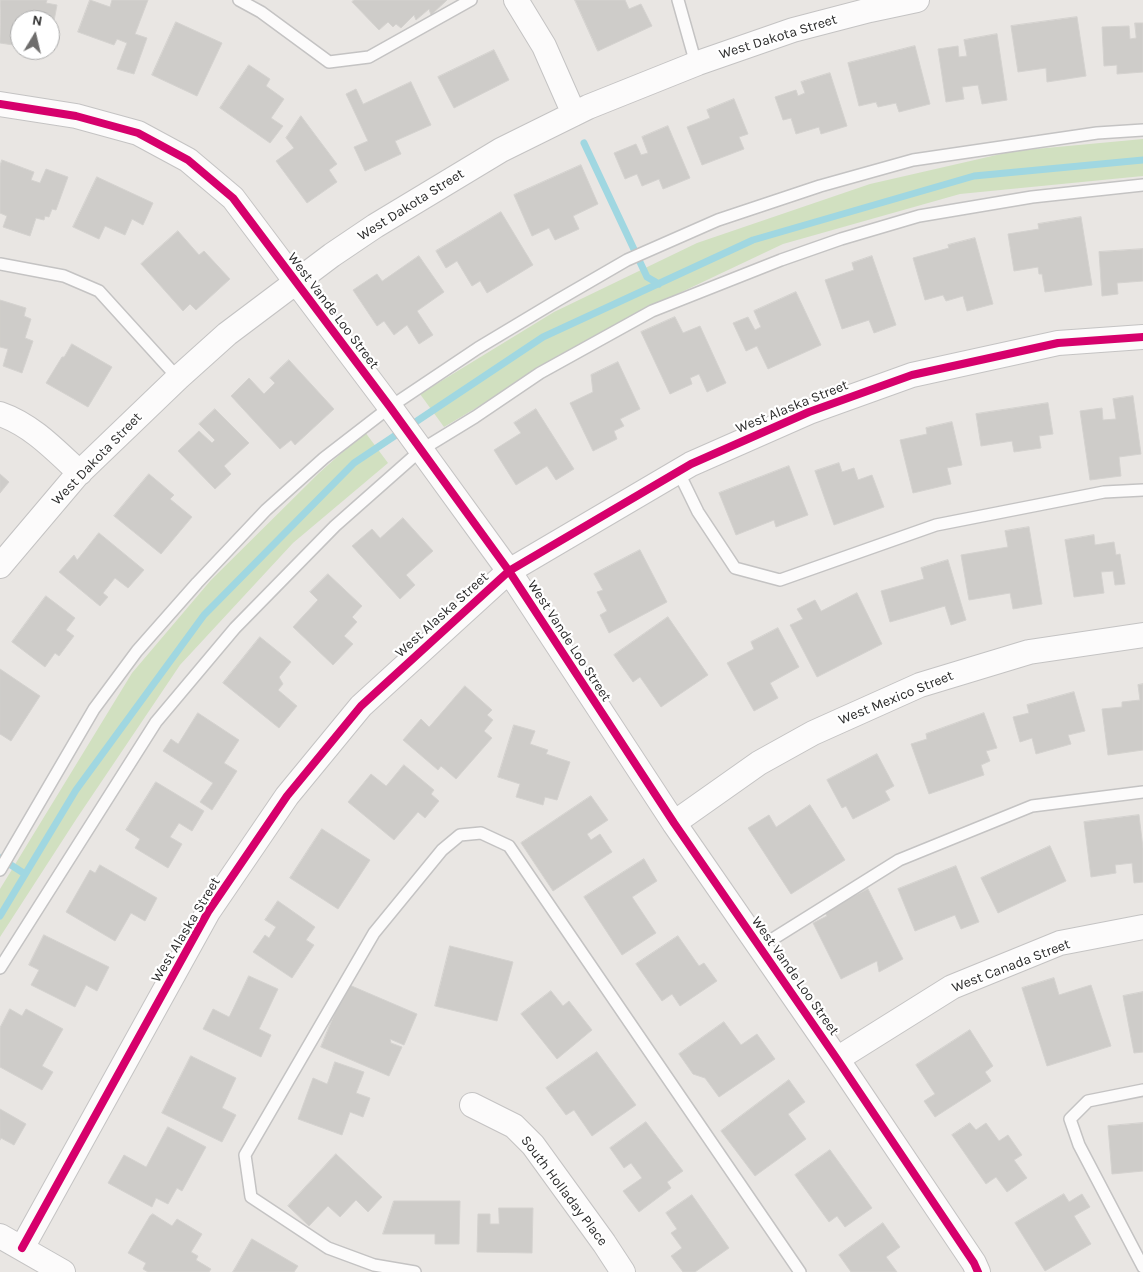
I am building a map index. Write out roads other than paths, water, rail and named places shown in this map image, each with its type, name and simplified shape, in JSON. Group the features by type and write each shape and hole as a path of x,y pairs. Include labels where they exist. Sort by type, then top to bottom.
{"street":[{"path":"516,0 544,46 574,114"},
{"name":"West Dakota Street","path":"0,566 22,538 80,473 178,378 227,334 374,226 501,150 588,107 696,64 794,30 836,9 918,0"},
{"name":"West Vande Loo Street","path":"0,104 76,116 138,133 188,160 233,198 390,407 509,571 674,822 837,1059 974,1263 978,1272"},
{"name":"West Alaska Street","path":"22,1248 208,912 287,796 361,706 509,571 691,464 809,412 912,375 1058,343 1143,337"},
{"path":"0,414 26,426 80,473"},
{"name":"West Mexico Street","path":"674,822 759,763 805,738 920,685 1029,652 1143,635"},
{"name":"West Canada Street","path":"837,1059 952,987 1060,944 1143,927"},
{"name":"South Holladay Place","path":"472,1105 514,1126 533,1145 622,1272"},
{"path":"0,1236 63,1272"}],"lane":[{"path":"239,0 260,12 329,62 369,56 471,0"},
{"path":"678,0 696,64"},
{"path":"0,870 94,709 138,651 197,583 266,510 324,458 390,407 478,348 627,260 718,220 820,186 913,160 1097,132 1143,130"},
{"path":"0,968 156,722 248,614 335,526 421,450 475,417 540,373 652,311 781,260 841,239 919,216 1032,197 1143,185"},
{"path":"0,264 64,276 99,291 178,378"},
{"path":"678,471 698,512 735,568 780,580 936,525 1104,492 1143,490"},
{"path":"760,947 899,860 1032,806 1143,792"},
{"path":"415,1272 374,1265 328,1248 252,1197 245,1155 374,933 442,850 460,835 481,833 509,846 800,1272"},
{"path":"1143,1090 1088,1101 1070,1119 1079,1145 1143,1267"}],"waterway":[{"path":"584,143 647,277 659,284"},
{"path":"0,916 76,790 204,615 354,463 543,337 753,240 974,176 1143,160"},
{"path":"0,858 25,874"}]}
